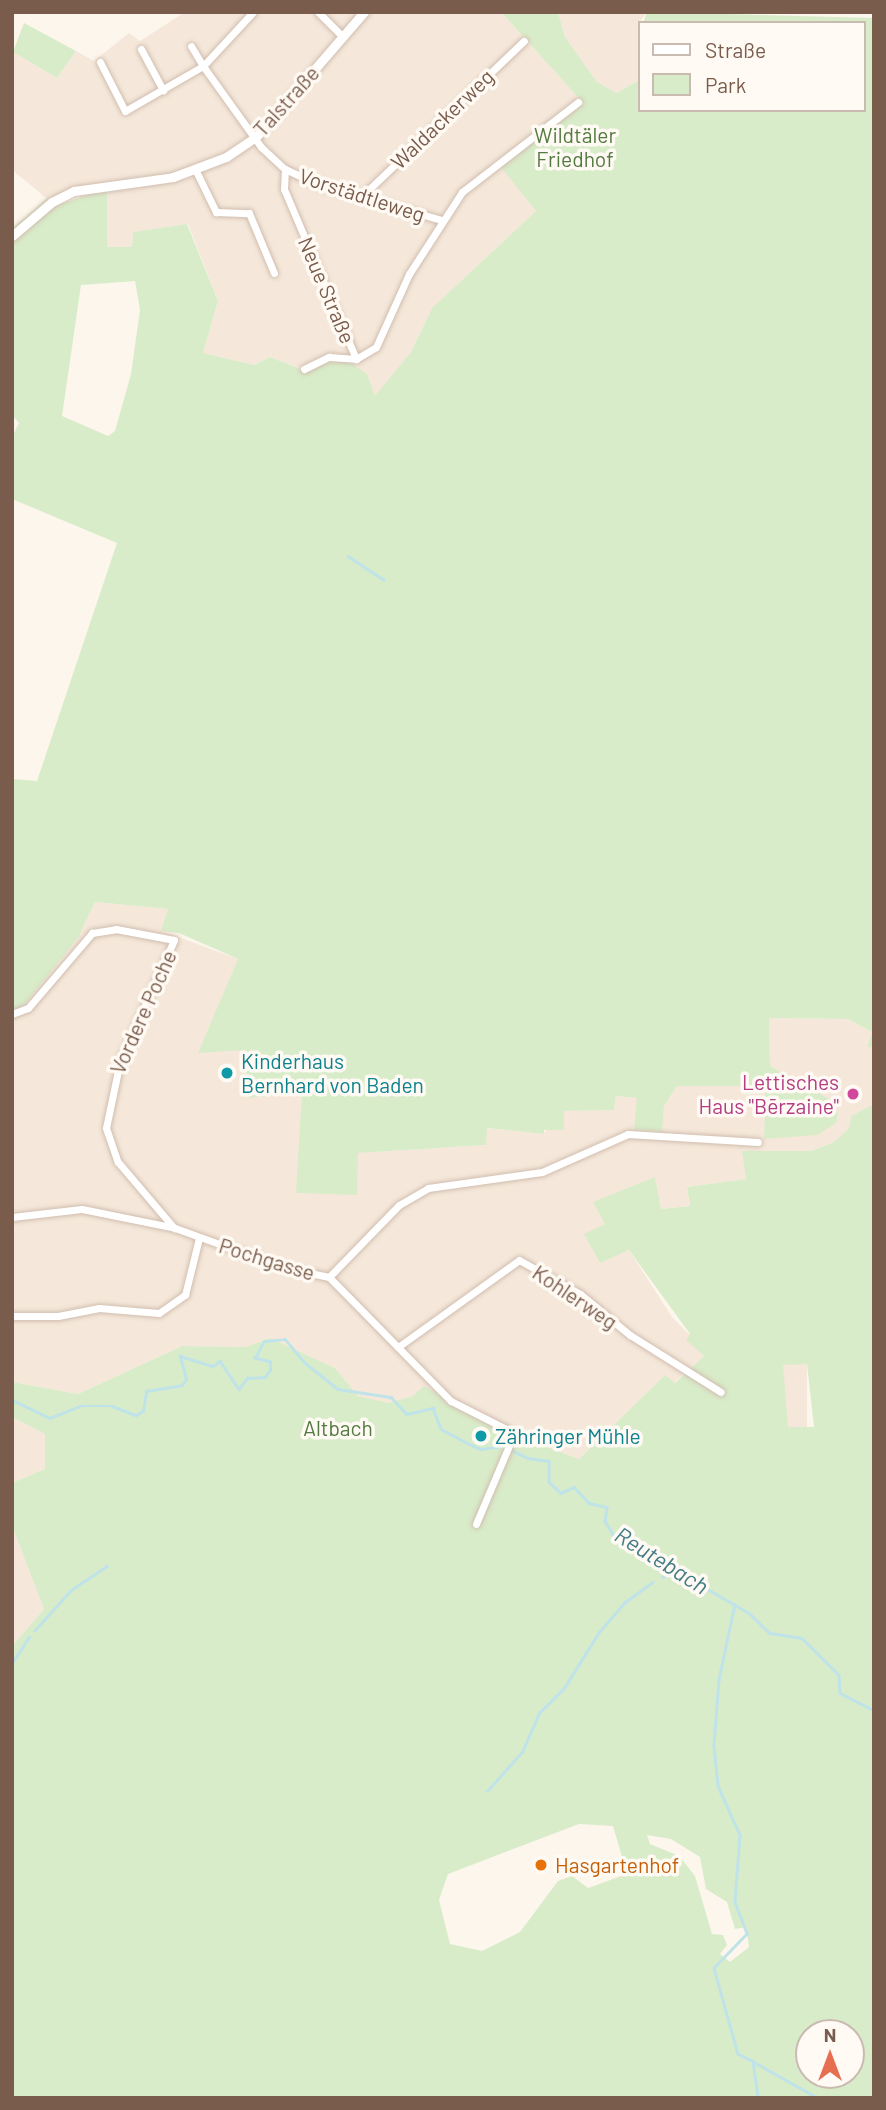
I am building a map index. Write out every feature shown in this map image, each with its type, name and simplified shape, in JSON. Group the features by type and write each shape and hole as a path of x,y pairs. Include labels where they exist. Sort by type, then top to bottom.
{"street":[{"path":"100,62 125,111 203,66 253,12"},
{"path":"318,12 343,37"},
{"name":"Talstraße","path":"195,172 256,136 364,12"},
{"name":"Waldackerweg","path":"360,198 524,41"},
{"name":"Vorstädtleweg","path":"191,46 256,136 285,169 360,198 442,220"},
{"path":"141,49 164,89"},
{"name":"Vorstädtleweg","path":"356,359 376,347 442,220 463,192 578,102"},
{"name":"Neue Straße","path":"285,169 284,188 356,359 329,357 304,369"},
{"path":"12,236 75,191 195,172 216,212 248,213 274,273"},
{"name":"Vordere Poche","path":"12,1014 28,1008 92,933 117,929 174,940 120,1061 106,1128 118,1161 175,1228"},
{"path":"329,1277 399,1205 428,1188 542,1172 628,1134 758,1142"},
{"name":"Pochgasse","path":"12,1217 82,1209 175,1228 199,1238 329,1277 451,1401 510,1431 511,1441 476,1524"},
{"path":"12,1316 58,1316 99,1308 159,1313 185,1295 199,1238"},
{"name":"Kohlerweg","path":"398,1347 519,1261 580,1294 630,1335 721,1392"}],"shaded area":[{"path":"185,12 501,12 584,104 501,166 536,211 432,308 411,352 375,397 270,357 254,365 203,353 218,301 188,224 133,232 132,247 107,247 79,195 56,206 12,170 13,52 57,78 76,51 94,61 129,33 140,41"},
{"path":"558,12 647,12 638,21 638,81 617,93 597,82 565,37"},
{"path":"95,902 168,909 162,931 238,959 246,1050 302,1090 297,1193 357,1153 486,1145 486,1128 543,1134 563,1111 614,1110 616,1096 637,1098 661,1131 664,1106 677,1086 766,1086 838,1114 828,1099 770,1066 769,1018 848,1019 872,1032 867,1045 874,1048 874,1104 851,1116 849,1128 834,1142 811,1151 743,1151 746,1179 687,1187 690,1206 661,1209 655,1178 605,1224 599,1263 629,1250 672,1317 690,1335 687,1340 704,1356 674,1383 664,1376 579,1459 413,1396 388,1404 358,1396 335,1368 270,1338 246,1347 182,1346 78,1394 12,1382 12,1009 20,1010 78,938"},
{"path":"783,1364 807,1364 807,1427 783,1427"},
{"path":"12,1417 45,1434 45,1469 12,1483"},
{"path":"12,1526 44,1609 12,1646"}],"green space":[{"name":"Wildtäler Friedhof","path":"501,12 558,12 565,37 597,82 617,93 638,81 638,112 865,112 865,21 644,21 647,12 874,18 874,1048 867,1046 872,1032 848,1019 769,1018 770,1066 829,1099 838,1114 836,1123 817,1135 764,1139 766,1086 677,1086 664,1106 662,1132 634,1130 637,1098 616,1096 614,1110 564,1111 564,1130 544,1130 544,1134 487,1128 486,1145 358,1153 357,1195 296,1193 302,1091 249,1098 245,1050 198,1053 238,959 179,933 161,931 168,909 95,902 78,938 20,1010 12,1009 12,779 37,781 117,543 12,499 12,437 19,423 12,415 12,229 47,198 56,206 107,188 107,247 132,247 133,232 187,224 218,301 203,353 254,365 270,357 306,371 331,359 352,364 367,374 375,396 411,352 432,308 536,211 500,166 584,104","holes":["135,281 140,310 131,374 115,431 108,436 62,416 81,285"]},
{"path":"24,23 76,51 57,78 13,52"},
{"name":"Altbach","path":"874,1104 874,2098 12,2098 12,1646 44,1609 12,1526 12,1483 45,1469 45,1434 12,1417 12,1382 78,1394 182,1346 246,1347 270,1338 335,1368 358,1396 388,1403 413,1396 424,1386 505,1431 579,1459 665,1375 675,1383 704,1356 686,1340 690,1334 629,1250 600,1263 584,1234 605,1224 593,1202 655,1177 661,1209 690,1206 687,1187 746,1179 742,1151 811,1151 834,1142 849,1128 851,1116","holes":["807,1364 814,1427 788,1427 783,1365","579,1824 613,1826 627,1874 588,1888 572,1876 558,1881 520,1932 482,1951 450,1944 439,1900 448,1874","647,1835 671,1839 700,1857 706,1889 727,1902 735,1929 746,1927 749,1947 730,1962 720,1954 727,1945 723,1935 712,1934 695,1876 679,1856 650,1844"]}],"waterway":[{"path":"348,556 384,580"},
{"name":"Reutebach","path":"12,1400 50,1418 80,1406 112,1406 136,1415 143,1411 146,1391 182,1385 186,1379 180,1356 213,1366 220,1361 239,1389 247,1378 265,1377 270,1370 270,1362 255,1358 264,1341 285,1339 304,1362 338,1389 391,1397 407,1414 433,1408 441,1429 469,1444 481,1449 503,1446 528,1458 549,1461 549,1482 561,1493 574,1487 589,1503 607,1507 605,1521 614,1536 634,1538 652,1557 749,1613 770,1633 802,1638 839,1675 840,1693 874,1710"},
{"path":"34,1631 71,1590 107,1566"},
{"path":"662,1577 677,1568"},
{"path":"487,1791 522,1752 539,1713 564,1688 599,1632 625,1602 653,1582"},
{"path":"735,1604 719,1680 714,1745 718,1786 740,1835 735,1902 747,1934 714,1968 738,2054 753,2061 758,2098"},
{"path":"12,1663 29,1637"},
{"path":"754,2062 818,2098"}],"place":[{"name":"Kinderhaus Bernhard von Baden","path":"227,1073"},
{"name":"Lettisches Haus \"Bērzaine\"","path":"853,1094"},
{"name":"Zähringer Mühle","path":"481,1436"},
{"name":"Hasgartenhof","path":"541,1865"}]}
